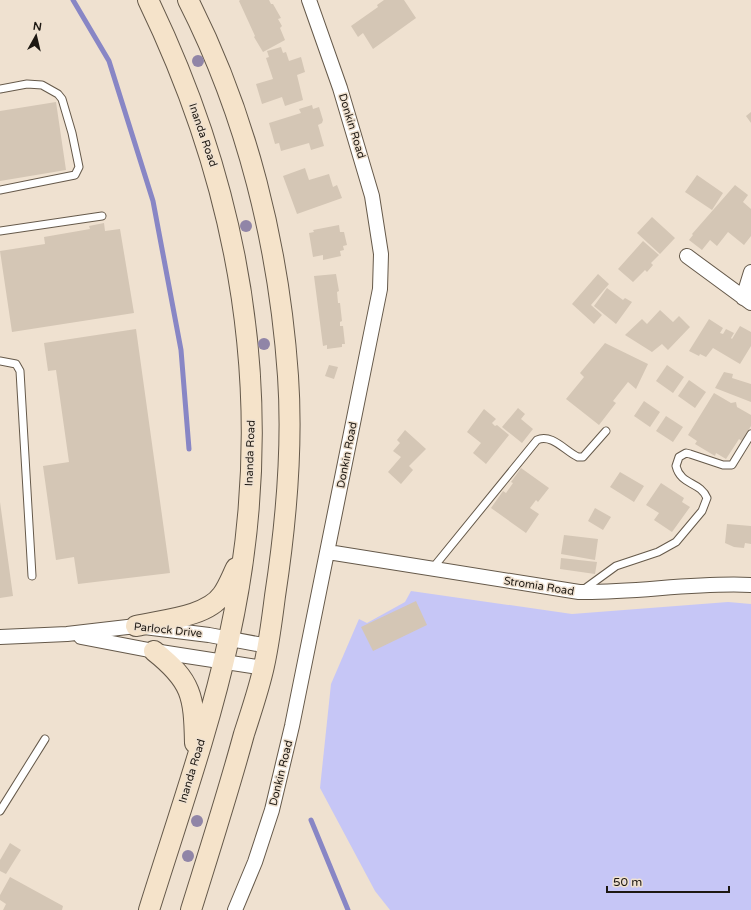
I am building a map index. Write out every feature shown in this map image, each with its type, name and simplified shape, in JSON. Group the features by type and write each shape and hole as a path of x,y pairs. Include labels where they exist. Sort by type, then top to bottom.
{"main road":[{"name":"Inanda Road","path":"148,0 165,35 201,127 224,207 242,294 252,401 252,431 243,554 230,638 196,759 149,910"},
{"path":"188,0 200,24 237,113 263,207 279,293 288,377 287,474 282,551 264,668 191,910"},
{"path":"136,626 196,613 212,605 222,595 243,554"},
{"path":"154,651 174,667 184,680 191,698 194,718 196,759"}],"street":[{"name":"Donkin Road","path":"235,910 255,862 272,810 292,726 380,289 382,254 372,196 340,88 309,0"},
{"path":"687,256 747,300 751,272"},
{"name":"Stromia Road","path":"328,552 579,592 609,592 720,584 751,586"},
{"name":"Parlock Drive","path":"0,637 67,634 136,626 230,638 268,646"},
{"name":"Parlock Drive","path":"67,634 154,651 264,668"}],"lane":[{"path":"0,89 27,84 42,85 58,94 62,99 72,133 79,167 75,175 0,190"},
{"path":"0,231 102,216"},
{"path":"0,361 16,364 20,371 32,576"},
{"path":"432,569 537,440 541,438 554,441 578,458 583,457 606,431"},
{"path":"579,592 616,566 658,552 676,542 702,511 707,498 705,493 680,477 676,466 679,457 686,453 723,465 732,465 751,434"},
{"path":"0,811 45,739"}],"shaded area":[{"path":"411,591 572,614 728,602 751,604 751,910 390,910 375,891 320,788 331,684 359,619 367,623 405,602"}],"building":[{"path":"269,0 281,18 278,19 282,26 280,28 285,40 263,52 254,37 255,36 239,1"},
{"path":"384,0 404,0 416,18 373,49 363,33 358,37 351,26 378,7 377,5"},
{"path":"281,47 283,53 286,52 289,61 301,57 305,72 297,75 303,100 285,106 282,97 262,104 256,84 273,79 266,58 269,57 267,51"},
{"path":"56,102 66,170 0,181 0,111"},
{"path":"312,105 313,109 319,107 323,120 322,123 318,125 324,146 311,150 309,143 281,151 279,143 275,144 269,123 301,113 299,109"},
{"path":"751,112 751,123 746,116"},
{"path":"305,168 309,180 329,174 333,187 337,185 342,198 297,214 283,176"},
{"path":"697,175 723,193 712,210 685,192"},
{"path":"735,185 748,195 743,202 751,209 751,236 744,245 728,232 717,246 710,240 702,250 689,240 693,235 692,234"},
{"path":"652,217 675,238 660,254 637,233"},
{"path":"104,223 105,231 120,229 134,313 12,332 0,251 45,244 44,237 90,229 89,226"},
{"path":"339,225 340,232 344,232 347,245 343,246 344,250 340,251 341,256 323,260 323,255 313,257 309,233 314,232 313,230"},
{"path":"643,241 659,255 651,263 653,265 647,272 645,270 633,282 618,269"},
{"path":"336,274 339,291 337,292 338,303 340,303 342,321 340,322 340,326 343,326 345,344 342,344 342,347 327,349 327,345 323,346 314,276"},
{"path":"598,274 609,284 591,305 602,315 594,324 572,304"},
{"path":"607,288 623,300 625,298 632,302 616,324 594,306"},
{"path":"660,310 673,322 679,316 690,327 668,350 662,344 652,352 625,335 642,319 647,324"},
{"path":"709,319 723,328 720,333 723,334 726,329 734,333 731,338 732,339 740,326 751,332 751,346 740,364 713,348 706,357 700,354 699,356 689,351"},
{"path":"136,329 170,573 78,584 74,557 56,560 43,466 69,462 56,370 48,371 44,343"},
{"path":"605,343 648,364 636,389 628,382 613,401 616,403 599,425 566,399 584,377 580,373"},
{"path":"329,365 338,367 334,379 325,376"},
{"path":"667,365 684,377 673,393 656,381"},
{"path":"724,372 733,374 732,378 751,384 751,402 715,388"},
{"path":"689,380 706,392 695,408 678,396"},
{"path":"714,393 731,403 736,402 737,407 751,415 751,426 742,441 739,439 726,459 716,453 715,456 695,444 697,441 688,435"},
{"path":"644,401 660,412 650,427 634,416"},
{"path":"518,408 525,414 521,419 533,429 522,443 502,427"},
{"path":"484,409 496,419 492,423 495,426 497,425 509,435 486,464 473,453 481,443 467,432"},
{"path":"666,416 683,427 673,442 656,431"},
{"path":"405,430 426,449 409,466 413,470 401,484 388,472 401,457 393,451 400,443 397,440"},
{"path":"521,468 549,488 538,502 536,500 530,508 539,514 526,533 491,508 503,491 506,493 513,483 511,482"},
{"path":"620,472 644,486 634,502 610,487"},
{"path":"661,483 684,498 682,502 690,507 672,532 654,520 659,513 646,505"},
{"path":"0,502 13,596 0,598"},
{"path":"595,508 611,517 603,530 588,521"},
{"path":"727,524 751,526 751,544 745,543 744,548 734,547 725,543"},
{"path":"564,535 598,539 595,560 561,554"},
{"path":"561,558 597,562 595,574 560,569"},
{"path":"416,601 427,625 373,651 361,627"},
{"path":"10,843 21,850 6,874 0,871 0,860"},
{"path":"10,877 63,906 62,910 3,910 6,904 0,900 0,895"}],"waterway":[{"path":"73,0 109,61 153,201 181,350 189,449"},
{"path":"311,820 348,910"}]}
